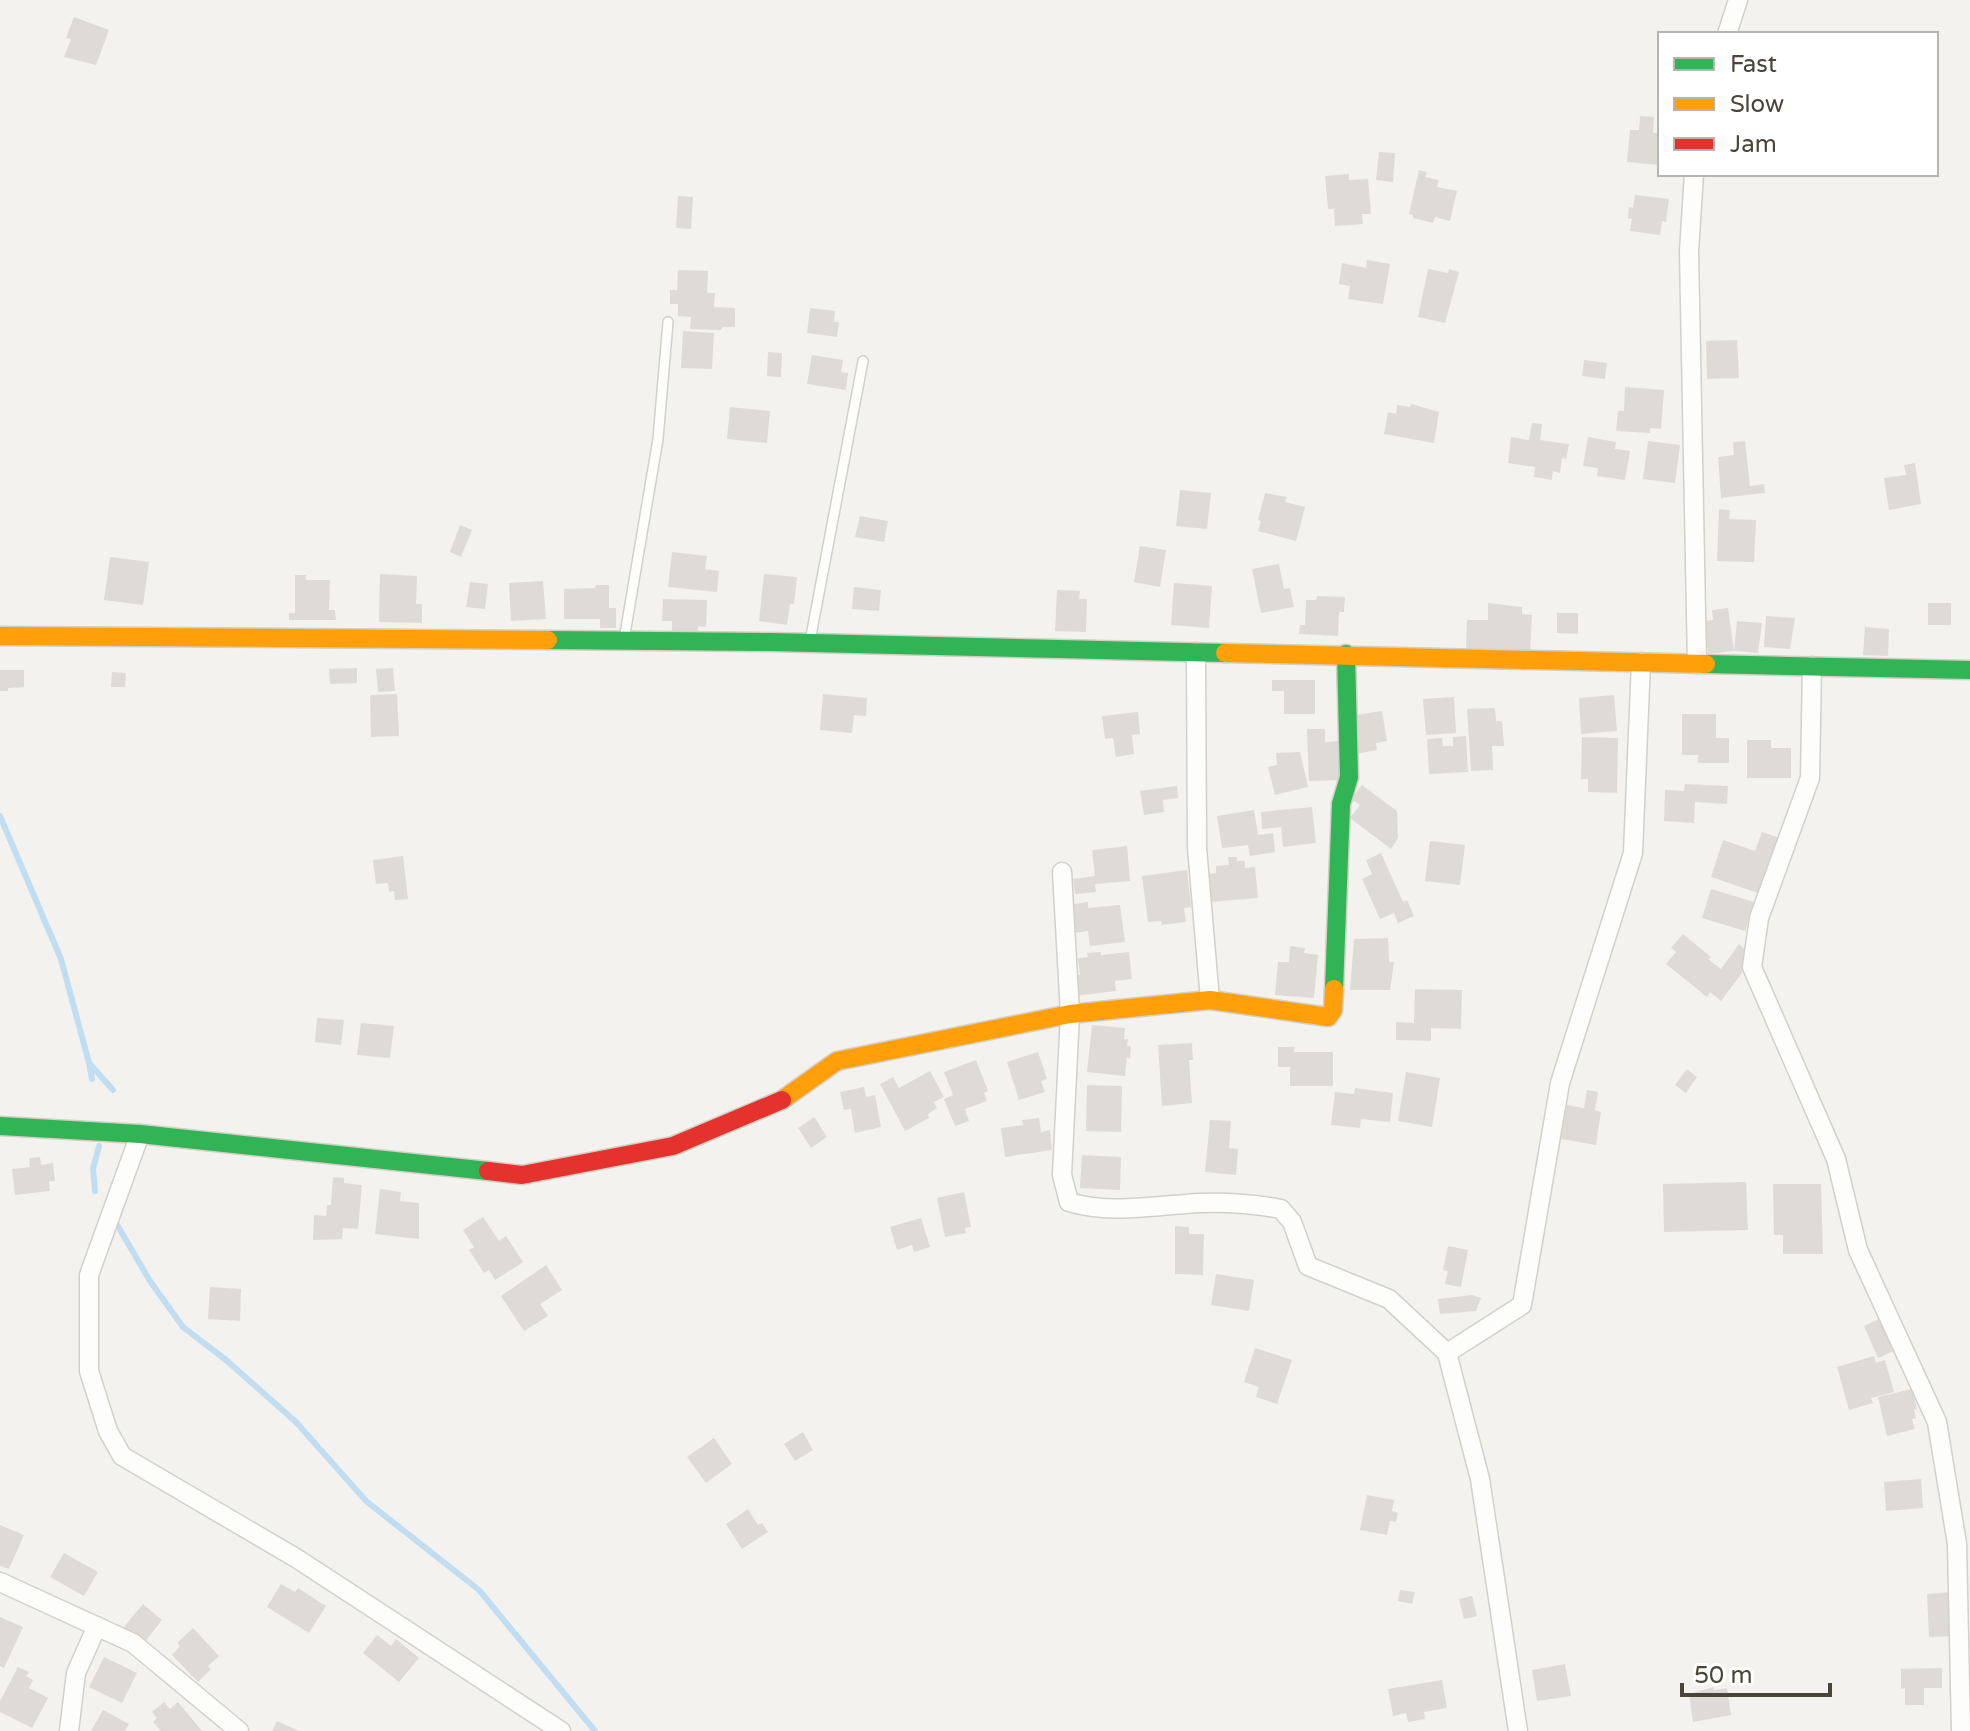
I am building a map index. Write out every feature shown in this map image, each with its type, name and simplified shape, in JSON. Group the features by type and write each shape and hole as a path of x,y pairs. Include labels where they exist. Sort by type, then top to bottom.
{"street":[{"path":"1728,32 1738,0"},
{"path":"1694,176 1689,251 1697,664"},
{"path":"0,636 810,643 1970,670"},
{"path":"1196,652 1197,848 1210,1000"},
{"path":"0,1126 140,1134 522,1175 673,1146 775,1105 837,1061 1070,1014 1210,1000 1328,1017 1333,1010 1341,804 1349,777 1346,654"},
{"path":"1447,1353 1522,1305 1560,1083 1633,853 1641,662"},
{"path":"1812,666 1810,778 1759,918 1752,967 1836,1159 1858,1250 1937,1422 1957,1544 1961,1731"},
{"path":"1062,872 1070,1014 1062,1175 1069,1202 1102,1209 1239,1203 1281,1209 1292,1222 1308,1266 1389,1299 1447,1353 1480,1479 1518,1731"},
{"path":"140,1134 89,1275 89,1371 108,1431 122,1456 296,1558 561,1731"},
{"path":"0,1582 133,1643 239,1731"},
{"path":"69,1731 76,1673 97,1626"}],"lane":[{"path":"623,641 658,439 668,322"},
{"path":"810,643 863,361"}],"building":[{"path":"74,17 109,30 96,65 64,57 71,39 66,38"},
{"path":"1640,116 1654,117 1653,133 1658,133 1658,165 1627,162 1630,130 1639,130"},
{"path":"1379,152 1395,153 1393,182 1376,180"},
{"path":"1419,170 1427,172 1425,177 1439,180 1437,187 1457,191 1450,221 1435,217 1433,223 1409,214"},
{"path":"1349,174 1349,180 1368,179 1371,214 1362,214 1363,224 1335,226 1334,209 1328,209 1325,176"},
{"path":"1635,195 1669,199 1666,222 1662,221 1660,235 1630,231 1632,219 1628,218 1629,207 1633,208"},
{"path":"678,196 693,197 691,229 676,228"},
{"path":"1367,260 1390,264 1383,304 1348,299 1350,286 1339,284 1342,263 1366,268"},
{"path":"1428,269 1459,272 1445,323 1418,317"},
{"path":"678,270 708,271 707,293 715,293 714,307 735,308 735,327 690,329 691,317 678,316 678,304 670,304 670,290 677,290"},
{"path":"810,308 835,311 834,322 839,322 837,337 807,333"},
{"path":"683,331 714,333 712,369 681,368"},
{"path":"1737,340 1739,378 1707,379 1706,341"},
{"path":"768,352 782,353 781,377 767,376"},
{"path":"812,355 843,360 841,372 848,373 846,390 807,384"},
{"path":"1584,360 1607,363 1605,379 1582,376"},
{"path":"1625,387 1664,390 1661,429 1650,428 1650,433 1616,431 1618,411 1624,411"},
{"path":"1411,404 1439,412 1434,443 1384,434 1388,412 1396,414 1397,405 1410,407"},
{"path":"730,407 770,411 767,443 727,439"},
{"path":"1532,423 1542,424 1540,440 1569,444 1566,459 1562,458 1560,473 1553,471 1552,480 1534,477 1535,467 1508,463 1511,437 1529,440"},
{"path":"1588,437 1616,442 1615,449 1630,451 1625,480 1597,476 1598,468 1583,466"},
{"path":"1648,441 1680,445 1675,483 1643,479"},
{"path":"1745,441 1750,486 1764,484 1765,493 1721,498 1718,457 1734,455 1733,442"},
{"path":"1915,463 1921,504 1889,510 1884,478 1906,475 1904,465"},
{"path":"1180,490 1211,493 1207,529 1176,526"},
{"path":"1265,493 1287,497 1285,502 1305,507 1296,541 1258,531"},
{"path":"1719,509 1730,510 1729,519 1756,520 1754,562 1717,561"},
{"path":"860,516 888,521 884,542 855,537"},
{"path":"460,525 472,530 461,557 450,552"},
{"path":"1140,546 1166,550 1160,587 1134,582"},
{"path":"672,552 707,556 705,569 719,571 717,592 668,587"},
{"path":"110,557 149,562 143,605 104,600"},
{"path":"1279,564 1284,589 1290,588 1294,607 1261,613 1252,569"},
{"path":"380,574 417,576 416,604 422,604 422,623 379,622"},
{"path":"764,574 797,577 794,604 790,604 787,625 759,621"},
{"path":"295,575 306,575 306,580 330,580 329,610 335,610 336,620 289,620 289,613 295,613"},
{"path":"543,581 546,619 511,621 509,583"},
{"path":"470,582 488,584 485,609 466,607"},
{"path":"1174,583 1212,586 1209,628 1171,625"},
{"path":"596,585 609,585 609,608 616,608 616,628 600,628 600,619 564,619 564,589 595,588"},
{"path":"854,587 881,590 879,611 852,609"},
{"path":"1057,590 1080,591 1079,599 1087,599 1086,632 1055,631"},
{"path":"1317,596 1345,597 1344,612 1339,612 1338,636 1299,634 1300,625 1305,625 1306,600 1316,600"},
{"path":"663,599 707,600 706,627 698,626 698,632 672,632 672,621 662,621"},
{"path":"1488,603 1522,607 1522,614 1532,615 1530,652 1466,649 1467,620 1488,620"},
{"path":"1928,603 1951,603 1951,625 1928,625"},
{"path":"1728,608 1734,651 1708,654 1704,621 1713,620 1712,610"},
{"path":"1557,613 1578,613 1578,634 1557,633"},
{"path":"1766,616 1795,618 1790,649 1764,647"},
{"path":"1737,621 1762,623 1758,653 1734,651"},
{"path":"1865,627 1889,629 1888,656 1863,655"},
{"path":"357,668 357,683 330,684 329,669"},
{"path":"393,668 395,691 378,692 376,669"},
{"path":"0,670 24,670 24,687 0,691"},
{"path":"112,672 126,673 125,687 111,687"},
{"path":"1272,680 1315,680 1315,714 1284,714 1284,691 1272,691"},
{"path":"397,694 399,736 371,737 370,695"},
{"path":"823,694 867,698 866,716 854,715 852,733 820,730"},
{"path":"1614,695 1617,731 1581,734 1579,698"},
{"path":"1454,697 1456,733 1426,735 1423,699"},
{"path":"1495,708 1496,721 1502,721 1504,746 1492,746 1493,770 1471,771 1467,709"},
{"path":"1382,711 1387,741 1376,743 1377,750 1356,754 1350,716"},
{"path":"1138,712 1140,734 1132,735 1134,754 1116,757 1113,738 1105,739 1102,716"},
{"path":"1682,714 1716,714 1716,738 1729,738 1729,763 1698,763 1698,755 1682,755"},
{"path":"1307,729 1325,729 1325,742 1339,741 1341,780 1309,781"},
{"path":"1466,736 1468,772 1429,774 1427,739 1442,738 1443,746 1453,746 1453,737"},
{"path":"1582,737 1618,738 1617,793 1588,792 1588,779 1581,779"},
{"path":"1747,740 1771,740 1771,748 1791,748 1791,778 1747,778"},
{"path":"1300,752 1308,787 1275,795 1268,767 1277,765 1276,753"},
{"path":"1685,784 1728,786 1727,804 1695,802 1694,823 1664,821 1665,790 1684,791"},
{"path":"1362,785 1397,811 1398,838 1391,849 1350,818 1360,805 1351,799"},
{"path":"1177,786 1178,798 1163,800 1164,812 1144,815 1140,791"},
{"path":"1312,807 1316,843 1283,847 1281,827 1262,829 1261,812"},
{"path":"1254,810 1258,835 1273,833 1275,852 1250,856 1248,845 1222,848 1217,816"},
{"path":"1762,832 1780,838 1764,895 1711,877 1723,840 1755,851"},
{"path":"1430,841 1465,845 1460,885 1425,881"},
{"path":"1127,846 1130,881 1095,884 1096,892 1075,894 1073,879 1095,876 1092,850"},
{"path":"1381,853 1403,902 1407,900 1414,916 1398,923 1394,913 1380,919 1362,879 1372,874 1366,860"},
{"path":"403,856 408,899 395,900 394,891 389,892 388,883 376,884 373,860"},
{"path":"1228,857 1245,861 1245,868 1255,867 1258,898 1209,902 1207,874 1216,873 1216,866 1229,865"},
{"path":"1187,870 1191,907 1184,908 1186,922 1162,925 1161,921 1148,922 1142,876"},
{"path":"1711,889 1754,902 1745,931 1702,918"},
{"path":"1088,902 1088,908 1120,905 1125,942 1090,946 1088,931 1073,933 1070,905"},
{"path":"1683,934 1721,969 1739,944 1748,952 1742,973 1721,1001 1710,992 1707,997 1666,964 1676,952 1671,948"},
{"path":"1388,938 1389,962 1394,962 1390,990 1350,990 1354,939"},
{"path":"1290,946 1305,948 1304,953 1318,955 1314,998 1275,995 1278,962 1289,962"},
{"path":"1101,952 1101,955 1129,952 1132,979 1115,981 1116,991 1075,996 1073,976 1080,975 1078,958 1088,957 1087,953"},
{"path":"1415,989 1462,990 1461,1029 1431,1028 1431,1041 1396,1040 1396,1022 1414,1023"},
{"path":"317,1018 344,1020 341,1045 315,1042"},
{"path":"361,1023 394,1026 390,1058 357,1055"},
{"path":"1092,1025 1125,1028 1124,1039 1128,1039 1127,1046 1131,1046 1125,1076 1087,1072"},
{"path":"1192,1043 1193,1060 1189,1060 1192,1103 1162,1106 1158,1045"},
{"path":"1278,1047 1295,1047 1294,1052 1333,1052 1333,1086 1290,1086 1290,1067 1278,1067"},
{"path":"1038,1052 1047,1079 1041,1081 1045,1092 1019,1100 1007,1062"},
{"path":"976,1060 988,1091 984,1093 987,1101 965,1109 969,1121 955,1126 944,1099 953,1095 944,1072"},
{"path":"1687,1069 1697,1077 1686,1093 1675,1085"},
{"path":"930,1071 944,1097 934,1102 937,1108 928,1114 929,1118 905,1131 880,1084 893,1077 899,1088"},
{"path":"1406,1072 1440,1078 1432,1127 1398,1121"},
{"path":"1087,1085 1122,1086 1121,1132 1086,1131"},
{"path":"864,1087 866,1097 875,1095 881,1127 855,1133 851,1109 844,1110 840,1092"},
{"path":"1355,1088 1393,1093 1390,1122 1361,1119 1360,1128 1331,1125 1335,1092 1354,1094"},
{"path":"1587,1090 1598,1092 1595,1110 1601,1112 1596,1145 1561,1139 1567,1105 1584,1108"},
{"path":"814,1117 827,1137 811,1148 798,1128"},
{"path":"1039,1118 1041,1132 1050,1130 1052,1150 1005,1157 1001,1128 1023,1125 1022,1120"},
{"path":"1210,1120 1231,1121 1229,1148 1238,1149 1236,1175 1205,1172"},
{"path":"1082,1155 1121,1157 1120,1190 1080,1188"},
{"path":"40,1157 41,1165 53,1163 55,1181 49,1181 50,1191 15,1195 12,1169 30,1167 29,1158"},
{"path":"333,1177 344,1178 344,1183 362,1185 358,1229 343,1228 342,1239 313,1240 314,1215 326,1216 327,1205 331,1205"},
{"path":"1746,1182 1748,1230 1664,1232 1663,1184"},
{"path":"1773,1184 1821,1184 1823,1254 1783,1254 1783,1235 1774,1235"},
{"path":"380,1189 401,1192 400,1201 419,1203 419,1239 375,1234"},
{"path":"964,1192 971,1227 965,1228 966,1233 945,1237 937,1198"},
{"path":"483,1217 499,1241 506,1236 523,1262 495,1280 489,1270 484,1273 469,1250 474,1247 463,1230"},
{"path":"921,1218 930,1247 914,1252 912,1245 897,1250 890,1227"},
{"path":"1175,1226 1189,1227 1189,1234 1204,1234 1203,1275 1175,1274"},
{"path":"1448,1246 1468,1250 1461,1287 1445,1284 1448,1271 1443,1270"},
{"path":"546,1265 562,1290 540,1304 548,1316 524,1331 501,1296"},
{"path":"1216,1274 1254,1280 1249,1311 1211,1305"},
{"path":"210,1287 241,1289 240,1321 208,1319"},
{"path":"1472,1295 1481,1298 1476,1311 1440,1314 1438,1299"},
{"path":"1879,1319 1894,1351 1878,1358 1864,1326"},
{"path":"1255,1348 1292,1360 1277,1404 1256,1397 1259,1387 1244,1382"},
{"path":"1874,1356 1876,1363 1885,1360 1894,1392 1871,1398 1873,1403 1849,1410 1837,1367"},
{"path":"1912,1389 1917,1409 1914,1410 1916,1418 1912,1419 1915,1429 1887,1436 1878,1397"},
{"path":"803,1432 813,1450 795,1461 784,1444"},
{"path":"714,1438 732,1464 706,1483 687,1457"},
{"path":"1921,1479 1923,1508 1886,1511 1884,1482"},
{"path":"1367,1495 1394,1500 1392,1511 1398,1513 1396,1522 1390,1521 1387,1535 1360,1530"},
{"path":"748,1509 758,1525 762,1523 768,1532 742,1549 726,1524"},
{"path":"0,1525 24,1535 9,1569 0,1566"},
{"path":"64,1553 98,1572 84,1596 50,1577"},
{"path":"281,1584 295,1592 298,1588 326,1606 309,1633 267,1607"},
{"path":"1400,1590 1415,1592 1412,1604 1398,1601"},
{"path":"1952,1592 1954,1636 1929,1637 1927,1594"},
{"path":"1472,1596 1477,1616 1464,1619 1459,1599"},
{"path":"143,1604 162,1620 144,1643 124,1627"},
{"path":"0,1617 23,1627 4,1668 0,1666"},
{"path":"193,1628 219,1656 198,1682 172,1655 180,1646 177,1643"},
{"path":"377,1635 391,1646 396,1639 419,1658 399,1682 363,1653"},
{"path":"104,1657 137,1673 122,1703 89,1687"},
{"path":"1565,1664 1571,1696 1537,1701 1532,1670"},
{"path":"18,1667 29,1672 26,1676 33,1680 29,1688 48,1698 32,1728 0,1712 0,1701"},
{"path":"1942,1668 1942,1688 1924,1688 1924,1705 1905,1705 1901,1669"},
{"path":"1442,1680 1447,1708 1424,1712 1425,1719 1408,1722 1406,1713 1393,1716 1388,1689"},
{"path":"1714,1687 1714,1690 1727,1688 1731,1715 1693,1722 1689,1694"},
{"path":"164,1702 170,1709 178,1702 202,1731 161,1731 153,1722 157,1718 152,1712"},
{"path":"103,1710 129,1724 125,1731 91,1731"},
{"path":"277,1721 299,1731 272,1731"}],"waterway":[{"path":"0,816 61,959 89,1063 113,1090"},
{"path":"89,1063 92,1079"},
{"path":"95,1191 93,1169 99,1146"},
{"path":"116,1223 150,1281 183,1327 226,1360 296,1422 366,1501 479,1590 595,1731"}],"traffic: fast":[{"path":"548,640 1225,653"},
{"path":"1334,989 1341,804 1349,777 1346,654"},
{"path":"1706,664 1970,670"},
{"path":"0,1126 140,1134 488,1171"}],"traffic: slow":[{"path":"0,636 548,640"},
{"path":"1225,653 1706,664"},
{"path":"782,1100 837,1061 1070,1014 1210,1000 1328,1017 1333,1010 1334,989"}],"traffic: jam":[{"path":"488,1171 522,1175 673,1146 782,1100"}]}
